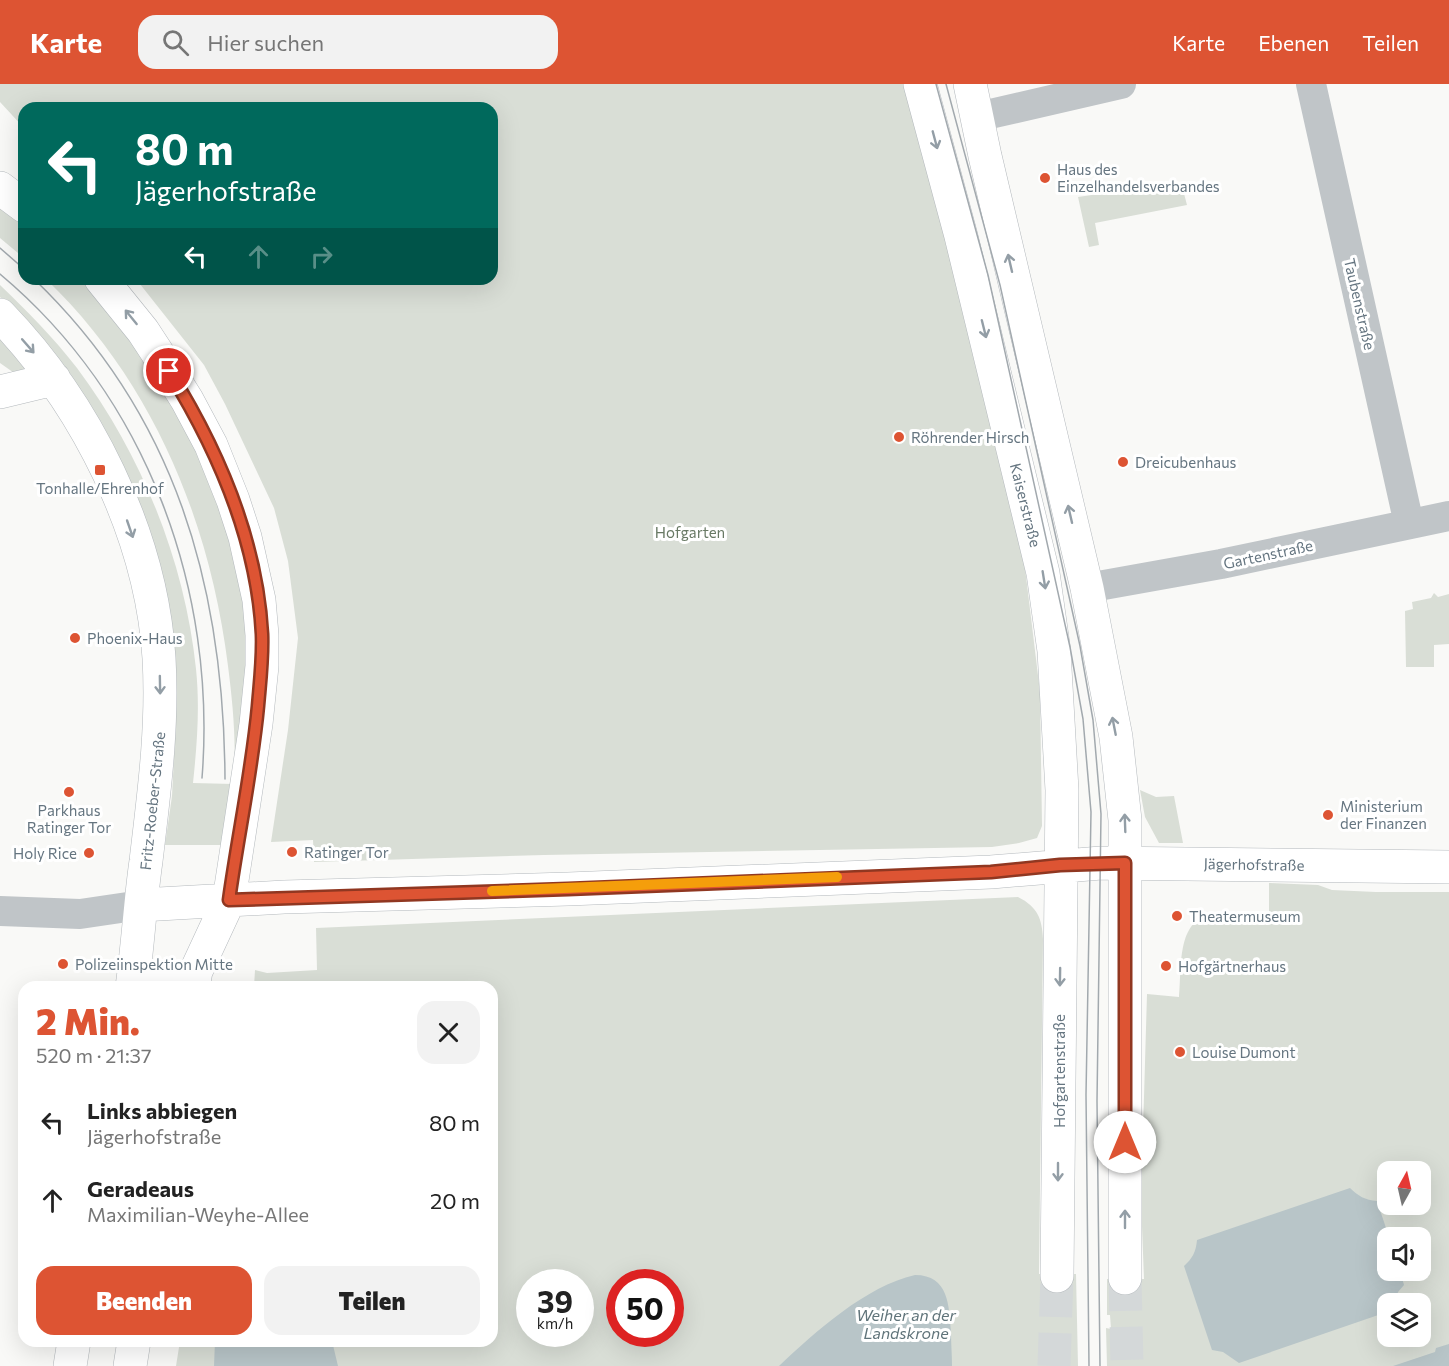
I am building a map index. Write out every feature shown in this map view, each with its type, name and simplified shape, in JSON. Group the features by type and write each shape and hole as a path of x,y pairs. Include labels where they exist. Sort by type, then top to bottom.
{"main road":[{"name":"Kaiserstraße","path":"920,84 961,236 1043,573 1054,651 1058,709 1062,790 1060,865"},
{"path":"970,84 987,168 1087,588 1116,737 1125,820 1125,1278"},
{"path":"0,173 18,186"},
{"path":"0,188 18,202"},
{"path":"106,285 148,340 211,445 245,537 254,572 261,624 262,666 255,736 229,900 196,971 194,981"},
{"name":"Fritz-Roeber-Straße","path":"0,315 54,379 95,443 120,499 144,569 152,605 159,656 160,739 135,981"},
{"path":"0,392 54,379"},
{"name":"Jägerhofstraße","path":"141,906 229,900 991,872 1060,865 1125,863 1449,867"},
{"name":"Hofgartenstraße","path":"1057,1276 1060,865"},
{"path":"143,981 156,976 175,981"},
{"path":"70,1366 73,1347"},
{"path":"130,1366 133,1347"}],"street":[{"path":"977,117 1121,84"},
{"name":"Taubenstraße","path":"1311,84 1409,524"},
{"name":"Gartenstraße","path":"1087,588 1221,564 1449,516"},
{"path":"0,911 80,914 141,906"}],"green space":[{"name":"Hofgarten","path":"0,84 910,84 997,432 1025,568 1040,692 1042,826 1037,838 992,847 544,855 314,862 313,840 271,842 288,730 298,638 288,561 274,508 225,404 204,365 141,285 498,285 498,102 18,102 18,122 0,102"},
{"path":"1181,182 1187,205 1095,223 1099,245 1089,247 1078,197"},
{"path":"0,197 18,210 18,253 0,238"},
{"path":"0,285 40,325 77,368 121,437 140,473 171,550 190,629 198,698 193,783 233,784 234,725 228,666 207,559 191,507 146,408 117,363 84,319 52,285 90,285 135,342 191,432 231,529 253,643 225,845 165,845 172,796 176,717 174,679 164,598 9,306 0,297"},
{"path":"0,333 32,372 17,375 0,363"},
{"path":"1434,593 1438,597 1449,594 1449,644 1434,645 1434,667 1406,667 1405,611 1413,609 1412,602 1431,598"},
{"path":"1140,790 1156,797 1174,796 1183,843 1159,843 1145,817"},
{"path":"1269,883 1318,885 1332,890 1449,892 1449,1366 1107,1366 1106,1328 1111,1329 1110,1315 1107,1315 1107,1279 1144,1279 1141,1200 1147,994 1179,997 1183,947 1192,926 1200,919 1226,914 1269,915"},
{"path":"1018,897 1038,914 1043,939 1039,1274 1076,1274 1078,1366 176,1366 179,1347 498,1347 498,981 254,981 255,970 267,973 317,970 316,928"}],"water":[{"path":"1350,1188 1362,1197 1377,1201 1377,1215 1382,1215 1386,1227 1377,1227 1377,1281 1403,1281 1404,1285 1398,1293 1377,1293 1377,1315 1239,1363 1223,1352 1212,1350 1184,1266 1193,1255 1197,1240"},
{"name":"Weiher an der Landskrone","path":"915,1275 935,1280 945,1294 951,1332 952,1366 779,1366 842,1312 878,1289"},
{"path":"1449,1344 1449,1366 1393,1366 1435,1352 1436,1348"},
{"path":"215,1347 333,1347 338,1366 214,1366"}],"tunnel":[{"path":"1054,1366 1057,1276"},
{"path":"1125,1278 1127,1366"}],"tram line":[{"path":"936,84 988,275 1070,647 1083,719 1091,812 1086,1095 1089,1366"},
{"path":"946,84 1000,285 1080,646 1093,720 1101,814 1097,1101 1100,1366"},
{"path":"0,248 18,264"},
{"path":"0,274 52,323 96,378 132,438 162,502 183,568 197,637 204,707 202,778"},
{"path":"40,285 83,332 124,388 157,446 182,508 202,572 215,639 222,708 225,779"}],"slow traffic":[{"path":"492,891 837,877"}],"place":[{"name":"Haus des Einzelhandelsverbandes","path":"1045,178"},
{"name":"Röhrender Hirsch","path":"899,437"},
{"name":"Dreicubenhaus","path":"1123,462"},
{"name":"Tonhalle/Ehrenhof","path":"100,470"},
{"name":"Phoenix-Haus","path":"75,638"},
{"name":"Parkhaus Ratinger Tor","path":"69,792"},
{"name":"Ministerium der Finanzen","path":"1328,815"},
{"name":"Ratinger Tor","path":"292,852"},
{"name":"Holy Rice","path":"89,853"},
{"name":"Theatermuseum","path":"1177,916"},
{"name":"Polizeiinspektion Mitte","path":"63,964"},
{"name":"Hofgärtnerhaus","path":"1166,966"},
{"name":"Louise Dumont","path":"1180,1052"}],"route":[{"path":"169,371 188,400 226,481 245,537 259,600 262,666 248,783 229,900 991,872 1060,865 1125,863 1125,1142"}]}
